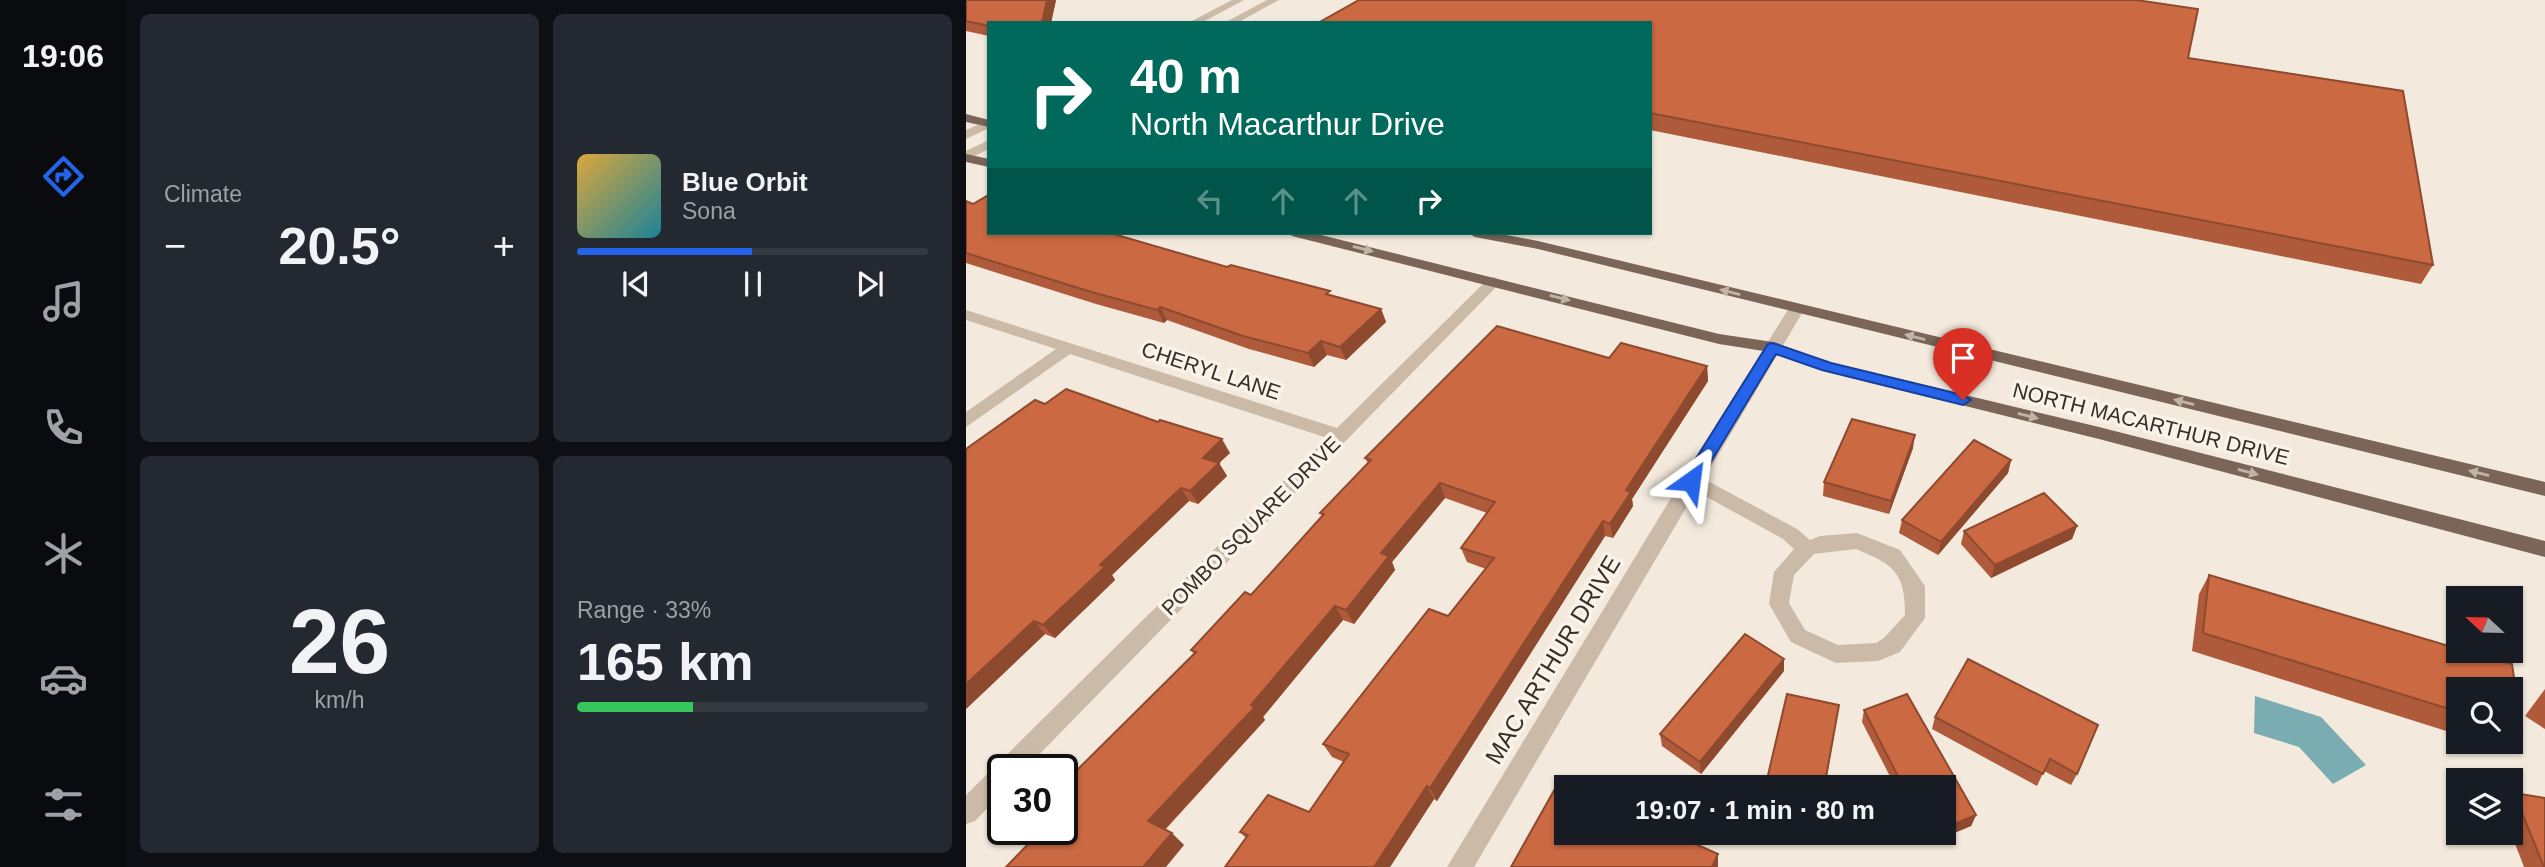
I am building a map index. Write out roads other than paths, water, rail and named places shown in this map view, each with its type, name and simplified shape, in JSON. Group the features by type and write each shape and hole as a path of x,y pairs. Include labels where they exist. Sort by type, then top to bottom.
{"main road":[{"path":"966,118 987,124"},
{"path":"966,157 987,162"},
{"name":"NORTH MACARTHUR DRIVE","path":"1305,235 1719,339 1773,348 1828,367 2112,436 2545,549"},
{"name":"NORTH MACARTHUR DRIVE","path":"1485,235 1552,248 2545,489"}],"street":[{"path":"1197,21 1239,0"},
{"path":"1233,21 1273,0"},
{"path":"966,135 987,124"},
{"path":"966,157 987,146"},
{"name":"POMBO SQUARE DRIVE","path":"1024,754 1494,281"},
{"name":"MAC ARTHUR DRIVE","path":"1460,867 1797,308"},
{"name":"CHERYL LANE","path":"966,315 1341,436"},
{"path":"966,421 1067,349"},
{"path":"1691,481 1790,534 1807,549"},
{"path":"1857,541 1894,556 1915,586 1915,618 1892,645 1878,652 1836,654 1798,636 1779,604 1784,572 1807,549 1820,544 1857,541"},
{"path":"966,812 987,791"}],"water":[{"path":"2255,696 2321,717 2366,765 2333,784 2299,747 2254,733"}]}
